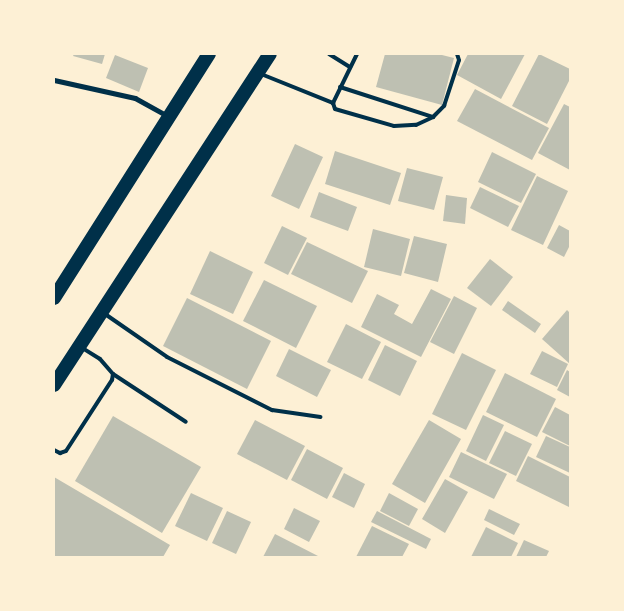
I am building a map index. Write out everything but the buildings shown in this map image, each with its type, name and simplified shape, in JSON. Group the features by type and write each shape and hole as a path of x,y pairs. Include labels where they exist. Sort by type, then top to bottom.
{"highway":[{"path":"54,298 209,54"},
{"path":"54,385 270,54"}],"street":[{"path":"54,80 135,98 169,117"}],"lane":[{"path":"329,54 350,67"},
{"path":"357,54 333,102 334,110 394,126 416,125 433,117 444,106 458,60 457,54"},
{"path":"257,72 333,102"},
{"path":"340,87 433,117"},
{"path":"101,311 167,357 272,410 320,416"},
{"path":"78,346 100,359 112,374 186,422"},
{"path":"54,450 60,453 66,451 112,380 112,374"}]}
